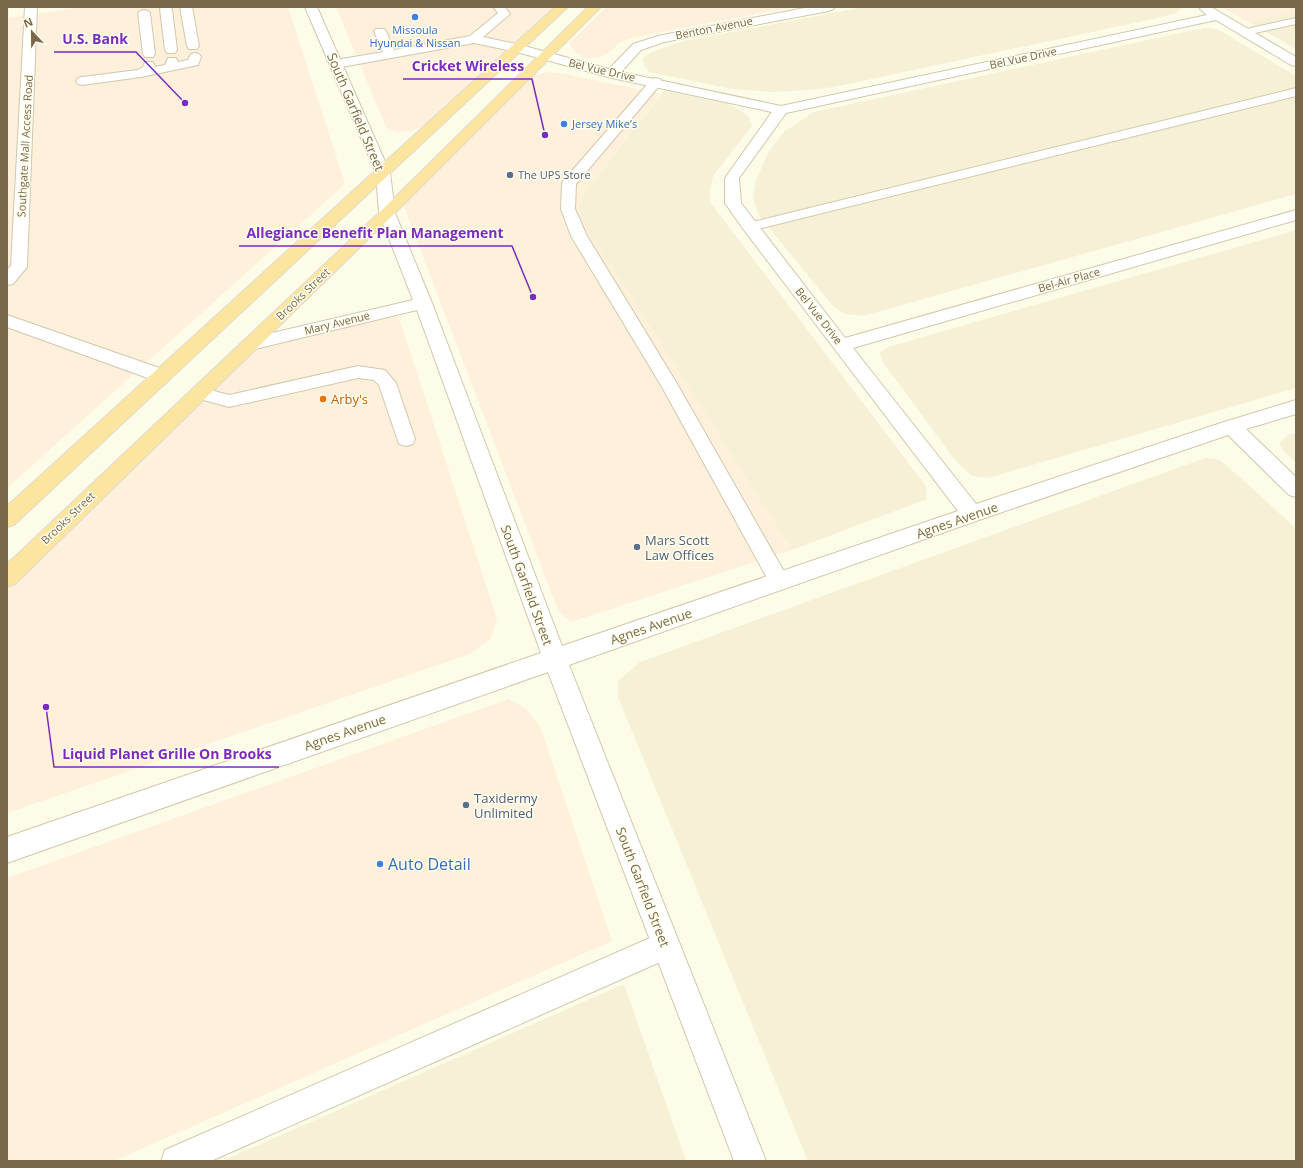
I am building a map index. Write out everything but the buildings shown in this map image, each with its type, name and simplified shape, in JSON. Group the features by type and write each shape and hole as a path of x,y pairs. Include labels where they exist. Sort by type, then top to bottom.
{"highway":[{"path":"7,519 562,7"},
{"name":"Brooks Street","path":"7,578 387,213 595,7"}],"street":[{"name":"South Garfield Street","path":"311,7 383,173 387,213 423,303 555,659 750,1161"},
{"name":"Benton Avenue","path":"612,74 637,47 645,43 828,7"},
{"path":"1203,7 1296,62"},
{"name":"Southgate Mall Access Road","path":"7,280 19,266 35,8"},
{"path":"762,8 772,17"},
{"name":"Bel Vue Drive","path":"517,48 612,74 656,82 781,110 1218,16"},
{"name":"Bel Vue Drive","path":"781,110 732,178 733,203 972,514"},
{"name":"Bel-Air Place","path":"842,345 1296,215"},
{"name":"Mary Avenue","path":"250,344 423,303"},
{"path":"7,321 162,376"},
{"name":"Agnes Avenue","path":"7,850 972,514 1231,427 1296,407"},
{"path":"1231,427 1296,489"}],"lane":[{"path":"82,81 146,64 171,60 194,62 194,52 186,7"},
{"path":"474,39 504,14 499,7"},
{"path":"166,9 171,60"},
{"path":"144,13 146,64"},
{"path":"1246,32 1296,21"},
{"path":"380,31 390,54"},
{"path":"336,64 474,39 517,48"},
{"path":"656,82 569,183 568,209 580,236 666,380 779,581"},
{"path":"750,227 1296,92"},
{"path":"199,393 229,401 344,374 358,372 380,374 387,383 406,439"},
{"path":"176,1161 666,945"}],"shaded area":[{"path":"7,7 9,7 9,18 84,7 288,7 345,184 7,488"},
{"path":"336,7 553,7 422,127 410,131 397,132 386,127"},
{"path":"606,7 793,7 630,38 619,43 612,50 600,57 587,58 576,53 569,43"},
{"path":"865,7 1179,7 1181,9 1176,13 1162,17 834,87 806,90 773,92 732,89 649,72 644,65 643,58 652,52 684,41"},
{"path":"1221,7 1296,7 1296,12 1249,22"},
{"path":"1296,12 1296,49 1249,22"},
{"path":"1203,28 1219,30 1296,76 1296,194 863,316 845,314 832,305 758,214 753,197 756,180 769,151 784,132 814,112"},
{"path":"549,72 661,94 582,196 579,205 581,217 586,228 653,330 792,550 571,622 558,610 403,204 527,78 533,75"},
{"path":"664,91 726,103 749,117 752,126 713,176 710,190 710,202 926,486 927,499 792,550 586,228 581,217 579,205 582,196"},
{"path":"1296,230 1296,388 988,478 972,476 955,460 882,361 880,353 888,347"},
{"path":"398,315 497,619 491,638 470,654 7,813 7,590 250,350"},
{"path":"1296,433 1296,463 1279,444 1288,435"},
{"path":"1205,458 1220,460 1296,529 1296,1161 808,1161 618,697 618,681 640,662"},
{"path":"509,699 526,709 540,726 612,941 114,1161 7,1161 7,878"},
{"path":"624,984 686,1161 222,1161"}],"place":[{"name":"Missoula Hyundai & Nissan","path":"415,17"},
{"name":"U.S. Bank","path":"185,103"},
{"name":"Jersey Mike’s","path":"564,124"},
{"name":"Cricket Wireless","path":"545,135"},
{"name":"The UPS Store","path":"510,175"},
{"name":"Allegiance Benefit Plan Management","path":"533,297"},
{"name":"Arby's","path":"323,399"},
{"name":"Mars Scott Law Offices","path":"637,547"},
{"name":"Liquid Planet Grille On Brooks","path":"46,707"},
{"name":"Taxidermy Unlimited","path":"466,805"},
{"name":"Auto Detail","path":"380,864"}]}
